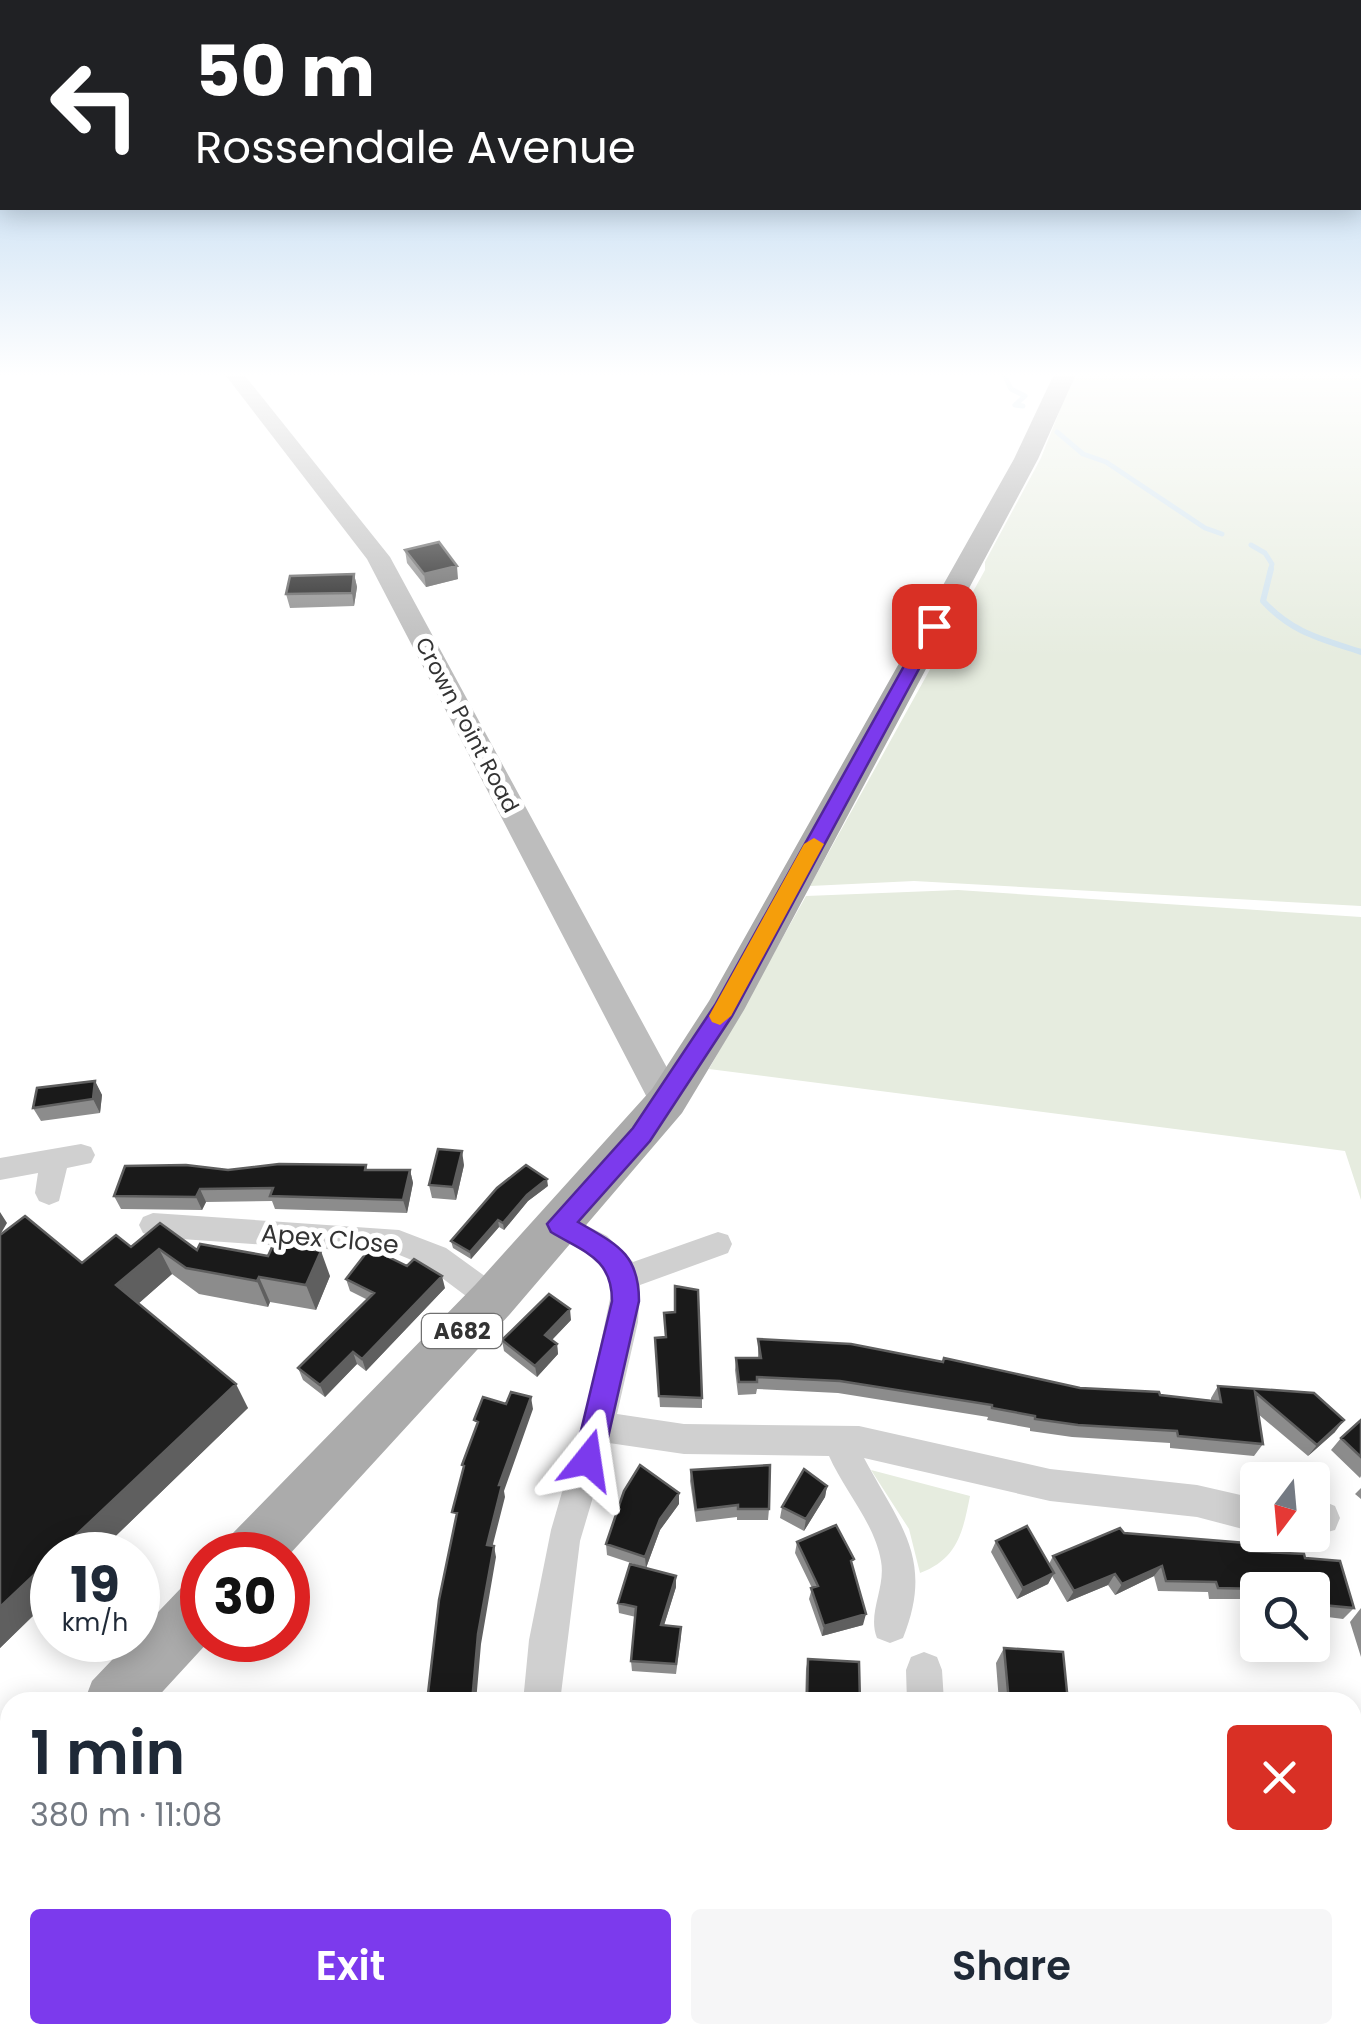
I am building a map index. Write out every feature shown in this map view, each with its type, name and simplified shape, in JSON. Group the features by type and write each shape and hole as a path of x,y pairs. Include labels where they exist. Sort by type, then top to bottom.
{"main road":[{"name":"A682","path":"272,1532 493,1298 666,1102 724,1010 1021,467"},
{"path":"122,1692 180,1630"}],"street":[{"name":"Crown Point Road","path":"307,467 378,558 666,1102"},
{"path":"0,1169 68,1158 49,1193"},
{"path":"543,1692 547,1640 567,1537 626,1301 626,1277 611,1255 560,1224"},
{"name":"Apex Close","path":"152,1225 399,1242 436,1258 493,1298"},
{"path":"626,1277 718,1244"},
{"path":"598,1424 642,1435 684,1439 840,1439 1050,1486 1198,1501 1240,1512"},
{"path":"840,1439 846,1463 888,1532 901,1574 890,1625"}],"shaded area":[{"path":"1036,467 1361,467 1361,906 914,881 810,886 985,570 985,562"},
{"path":"958,890 1361,917 1361,1200 1345,1151 709,1069 806,896"},
{"path":"871,1470 970,1496 957,1542 943,1560 920,1573 909,1529"}],"building":[{"path":"439,542 457,566 424,574 405,550"},
{"path":"354,574 352,593 286,594 290,576"},
{"path":"95,1081 93,1099 33,1108 37,1088"},
{"path":"438,1149 462,1151 453,1187 429,1185"},
{"path":"279,1164 410,1170 403,1200 270,1196 273,1188 200,1189 196,1197 114,1196 125,1166 186,1165 228,1170"},
{"path":"526,1165 547,1179 503,1223 498,1220 470,1252 451,1241 497,1188"},
{"path":"25,1216 82,1263 116,1235 131,1247 160,1223 197,1250 200,1244 268,1256 274,1243 321,1251 306,1285 186,1268 159,1249 116,1285 236,1384 79,1532 30,1532 30,1579 0,1607 0,1235"},
{"path":"370,1248 407,1266 414,1259 442,1276 362,1359 353,1352 320,1385 298,1368 374,1293 346,1279"},
{"path":"675,1286 698,1290 702,1398 659,1396 655,1338 666,1337 664,1313 675,1312"},
{"path":"549,1294 570,1309 545,1335 557,1344 535,1366 502,1340"},
{"path":"758,1339 851,1344 943,1362 944,1358 1080,1388 1159,1392 1221,1402 1218,1386 1314,1393 1344,1420 1317,1445 1255,1392 1263,1444 1178,1436 1177,1431 1035,1419 992,1405 840,1381 757,1377 757,1382 739,1382 736,1358 761,1358"},
{"path":"511,1392 531,1397 499,1485 487,1545 494,1546 478,1634 473,1692 428,1692 439,1600 457,1513 452,1512 462,1465 478,1422 474,1420 483,1397 506,1404"},
{"path":"1361,1420 1361,1457 1341,1438"},
{"path":"640,1465 679,1493 660,1519 645,1557 606,1544 624,1491"},
{"path":"770,1465 769,1509 738,1509 738,1505 696,1510 691,1470"},
{"path":"804,1469 827,1486 806,1519 782,1507"},
{"path":"836,1525 854,1559 851,1561 866,1614 824,1626 811,1588 818,1586 797,1542"},
{"path":"1027,1526 1054,1573 1023,1588 996,1541"},
{"path":"1120,1528 1124,1533 1240,1543 1240,1552 1304,1554 1305,1558 1340,1561 1354,1608 1330,1606 1330,1572 1240,1572 1240,1588 1218,1588 1216,1582 1166,1581 1162,1566 1122,1584 1115,1574 1074,1591 1053,1556"},
{"path":"630,1564 676,1576 661,1625 681,1627 676,1664 631,1661 636,1607 618,1603"},
{"path":"1004,1648 1063,1652 1067,1692 1008,1692"},
{"path":"808,1659 859,1662 860,1692 807,1692"}],"waterway":[{"path":"1114,467 1205,528 1222,534"},
{"path":"1251,545 1265,553 1272,564 1270,572"},
{"path":"1271,569 1263,601 1274,612 1308,634 1361,652"}],"slow traffic":[{"path":"720,1016 814,844"}],"route":[{"path":"588,1460 626,1301 626,1277 611,1255 560,1224 666,1102 724,1010 934,626"}]}
